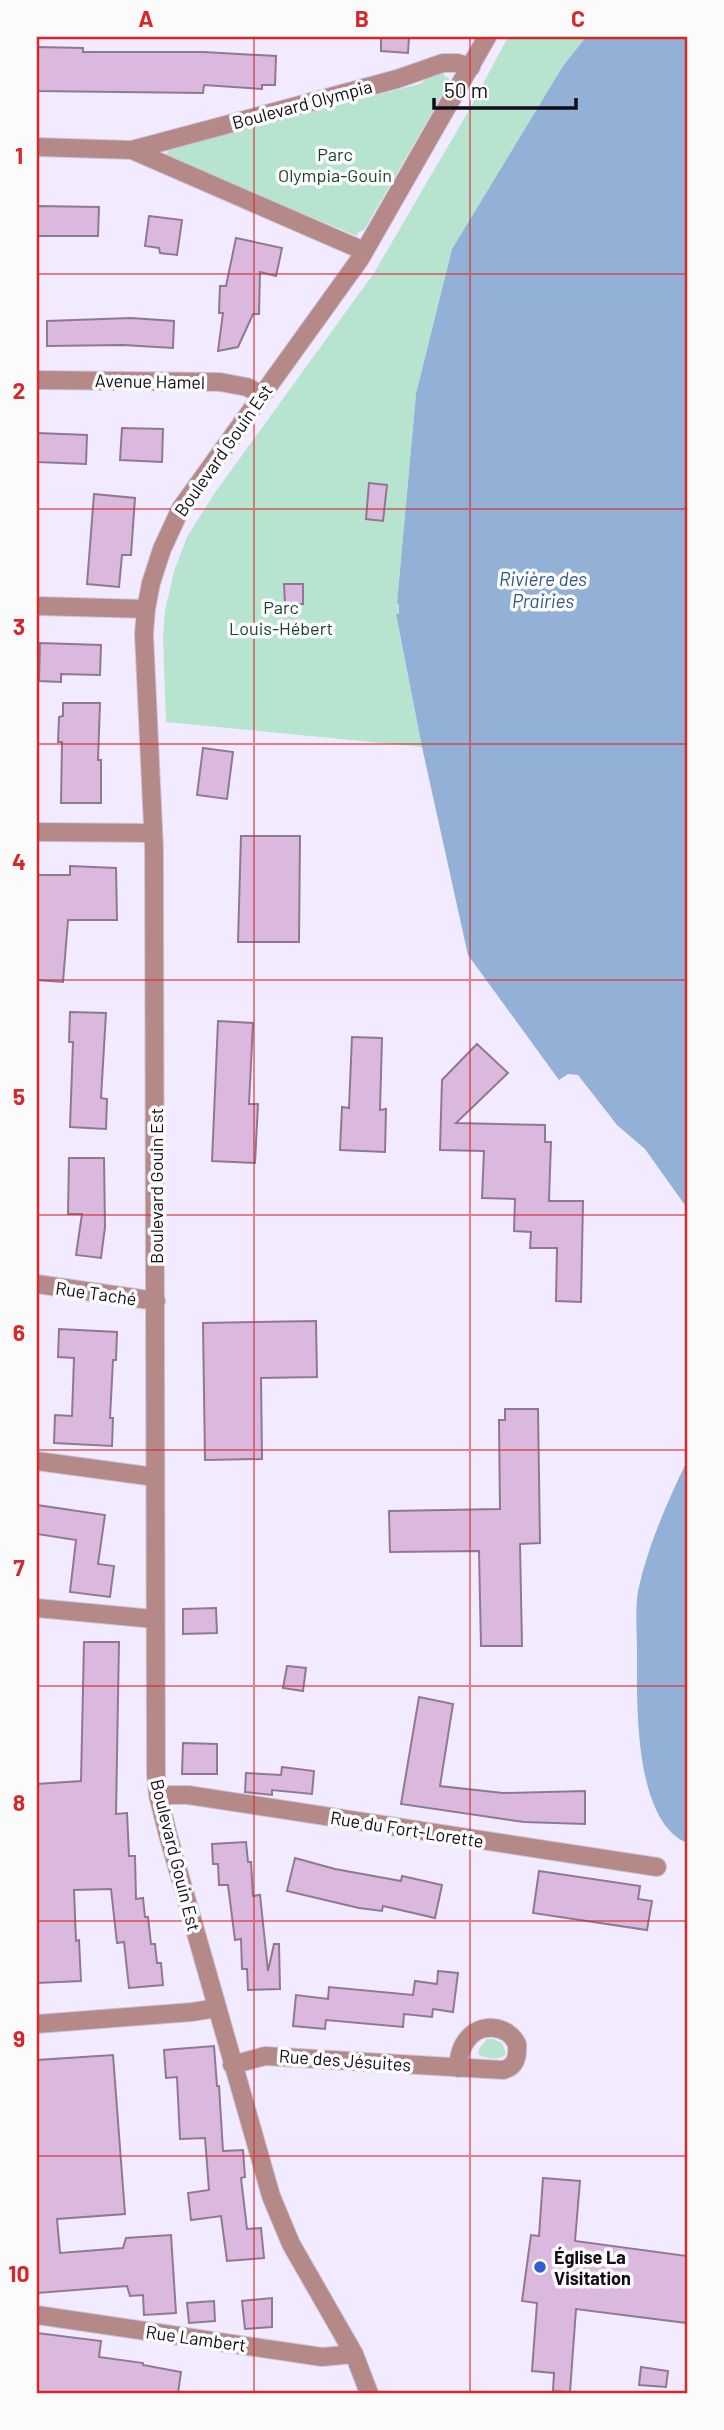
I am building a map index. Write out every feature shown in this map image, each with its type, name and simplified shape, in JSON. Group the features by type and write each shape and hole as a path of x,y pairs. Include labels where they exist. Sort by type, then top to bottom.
{"street":[{"name":"Boulevard Gouin Est","path":"369,2393 355,2354 303,2268 271,2196 158,1795 154,1619 156,1301 153,833 146,609 158,558 176,517 197,483 364,251 487,37"},
{"name":"Boulevard Olympia","path":"37,147 132,150 397,79 443,63 471,67"},
{"name":"Boulevard Olympia","path":"132,150 364,251"},
{"name":"Avenue Hamel","path":"37,380 220,382 247,387 261,395"},
{"path":"37,606 146,609"},
{"path":"37,832 153,833"},
{"name":"Rue Taché","path":"37,1284 156,1301"},
{"path":"37,1461 155,1477"},
{"path":"37,1608 154,1619"},
{"name":"Rue du Fort-Lorette","path":"158,1795 188,1795 657,1867"},
{"path":"37,2024 217,2008"},
{"name":"Rue des Jésuites","path":"232,2065 270,2056 458,2068"},
{"name":"Rue Lambert","path":"37,2315 322,2357 355,2354"}],"green space":[{"name":"Parc Louis-Hébert","path":"508,37 586,37 563,66 452,249 416,394 397,602 399,614 396,615 422,747 166,722 163,637 165,611 174,571 187,537 214,494 374,273 468,112"},
{"name":"Parc Olympia-Gouin","path":"444,72 449,83 364,230 358,232 357,236 167,157 167,150 170,148 420,84 431,76"},
{"path":"487,2039 502,2043 506,2053 504,2056 491,2058 478,2054"}],"water":[{"name":"Rivière des Prairies","path":"586,37 687,37 687,1208 645,1149 617,1125 578,1075 568,1074 559,1080 468,955 396,614 399,614 397,603 416,394 452,249 563,66"},
{"path":"687,1461 687,1843 669,1830 656,1810 647,1785 637,1698 636,1613 638,1591 647,1557 665,1508"}],"building":[{"path":"381,37 409,37 408,53 381,51"},
{"path":"37,47 83,48 83,52 204,52 276,56 275,85 262,85 262,89 204,85 203,93 37,91"},
{"path":"37,206 99,207 98,236 37,236"},
{"path":"149,216 182,220 177,255 160,253 159,248 145,246"},
{"path":"236,238 282,248 276,276 260,272 259,314 253,314 238,347 218,351 223,313 219,313 220,286 226,286"},
{"path":"131,318 174,321 173,348 123,345 47,346 47,321"},
{"path":"122,428 163,429 162,462 120,460"},
{"path":"37,433 87,435 86,464 37,462"},
{"path":"369,483 387,485 383,521 366,519"},
{"path":"94,494 135,498 131,555 122,555 119,587 87,584"},
{"path":"284,584 303,584 303,604 285,604"},
{"path":"40,643 101,645 100,675 61,674 61,682 39,681"},
{"path":"63,703 100,703 98,760 101,760 101,803 61,803 62,742 58,742 59,717 63,716"},
{"path":"203,748 233,752 227,799 197,795"},
{"path":"241,836 300,836 299,942 238,942"},
{"path":"70,866 116,868 117,920 68,920 63,982 37,980 37,875 70,875"},
{"path":"70,1012 106,1013 101,1098 107,1099 106,1129 70,1127 73,1042 69,1042"},
{"path":"218,1021 253,1023 249,1104 258,1104 255,1163 212,1161"},
{"path":"352,1037 382,1038 380,1110 386,1109 385,1152 340,1150 342,1107 349,1108"},
{"path":"477,1044 508,1073 456,1123 545,1125 545,1142 551,1142 549,1201 583,1201 581,1302 556,1301 557,1248 530,1248 531,1232 514,1231 515,1199 482,1198 484,1151 440,1150 442,1080"},
{"path":"69,1158 104,1158 105,1227 101,1258 76,1255 82,1214 68,1214"},
{"path":"316,1321 317,1377 261,1378 262,1459 205,1460 203,1323"},
{"path":"59,1329 117,1332 110,1418 113,1418 112,1446 54,1443 55,1415 72,1416 74,1358 58,1357"},
{"path":"505,1409 538,1409 540,1543 520,1544 522,1646 481,1646 479,1551 390,1552 389,1511 500,1509 499,1420 505,1420"},
{"path":"37,1505 105,1515 98,1564 114,1566 110,1597 70,1592 76,1540 37,1534"},
{"path":"216,1608 217,1633 183,1634 183,1609"},
{"path":"84,1642 119,1642 116,1814 127,1813 129,1856 135,1856 136,1899 143,1898 151,1944 155,1944 157,1963 161,1963 163,1985 129,1988 124,1942 117,1943 111,1889 74,1890 81,1981 37,1983 37,1784 81,1781"},
{"path":"287,1666 306,1668 303,1691 283,1688"},
{"path":"419,1697 453,1704 440,1786 503,1793 585,1791 585,1824 524,1822 401,1804"},
{"path":"183,1743 217,1744 217,1774 182,1774"},
{"path":"282,1767 314,1771 312,1794 272,1790 272,1795 245,1792 246,1773 281,1775"},
{"path":"246,1842 248,1862 251,1862 253,1896 260,1895 268,1971 274,1944 279,1944 280,1989 248,1990 247,1969 242,1969 241,1939 235,1940 228,1885 219,1885 218,1864 213,1864 212,1844"},
{"path":"295,1858 335,1869 401,1881 402,1876 442,1885 435,1918 383,1906 382,1911 359,1908 287,1891"},
{"path":"539,1871 640,1886 638,1899 652,1901 647,1930 533,1913"},
{"path":"438,1971 458,1973 453,2012 433,2009 432,2017 404,2014 403,2027 326,2020 325,2029 293,2026 296,1995 328,1999 329,1987 413,1995 415,1981 437,1984"},
{"path":"214,2046 223,2151 243,2150 245,2177 241,2178 247,2229 261,2228 264,2258 227,2261 221,2216 191,2220 188,2193 209,2190 205,2138 180,2139 177,2077 166,2078 164,2050"},
{"path":"113,2055 125,2214 57,2219 60,2253 123,2248 126,2238 171,2235 176,2313 144,2315 143,2295 130,2296 127,2286 37,2293 37,2060"},
{"path":"543,2178 580,2181 575,2241 687,2256 687,2323 576,2309 570,2392 553,2391 554,2373 532,2371 537,2303 522,2301 531,2235 539,2236"},
{"path":"272,2298 272,2327 245,2329 242,2301"},
{"path":"214,2301 215,2321 189,2323 187,2303"},
{"path":"37,2333 101,2341 99,2357 181,2372 178,2393 37,2393"},
{"path":"641,2367 668,2371 666,2387 639,2385"}],"place":[{"name":"Église La Visitation","path":"540,2267"}]}
